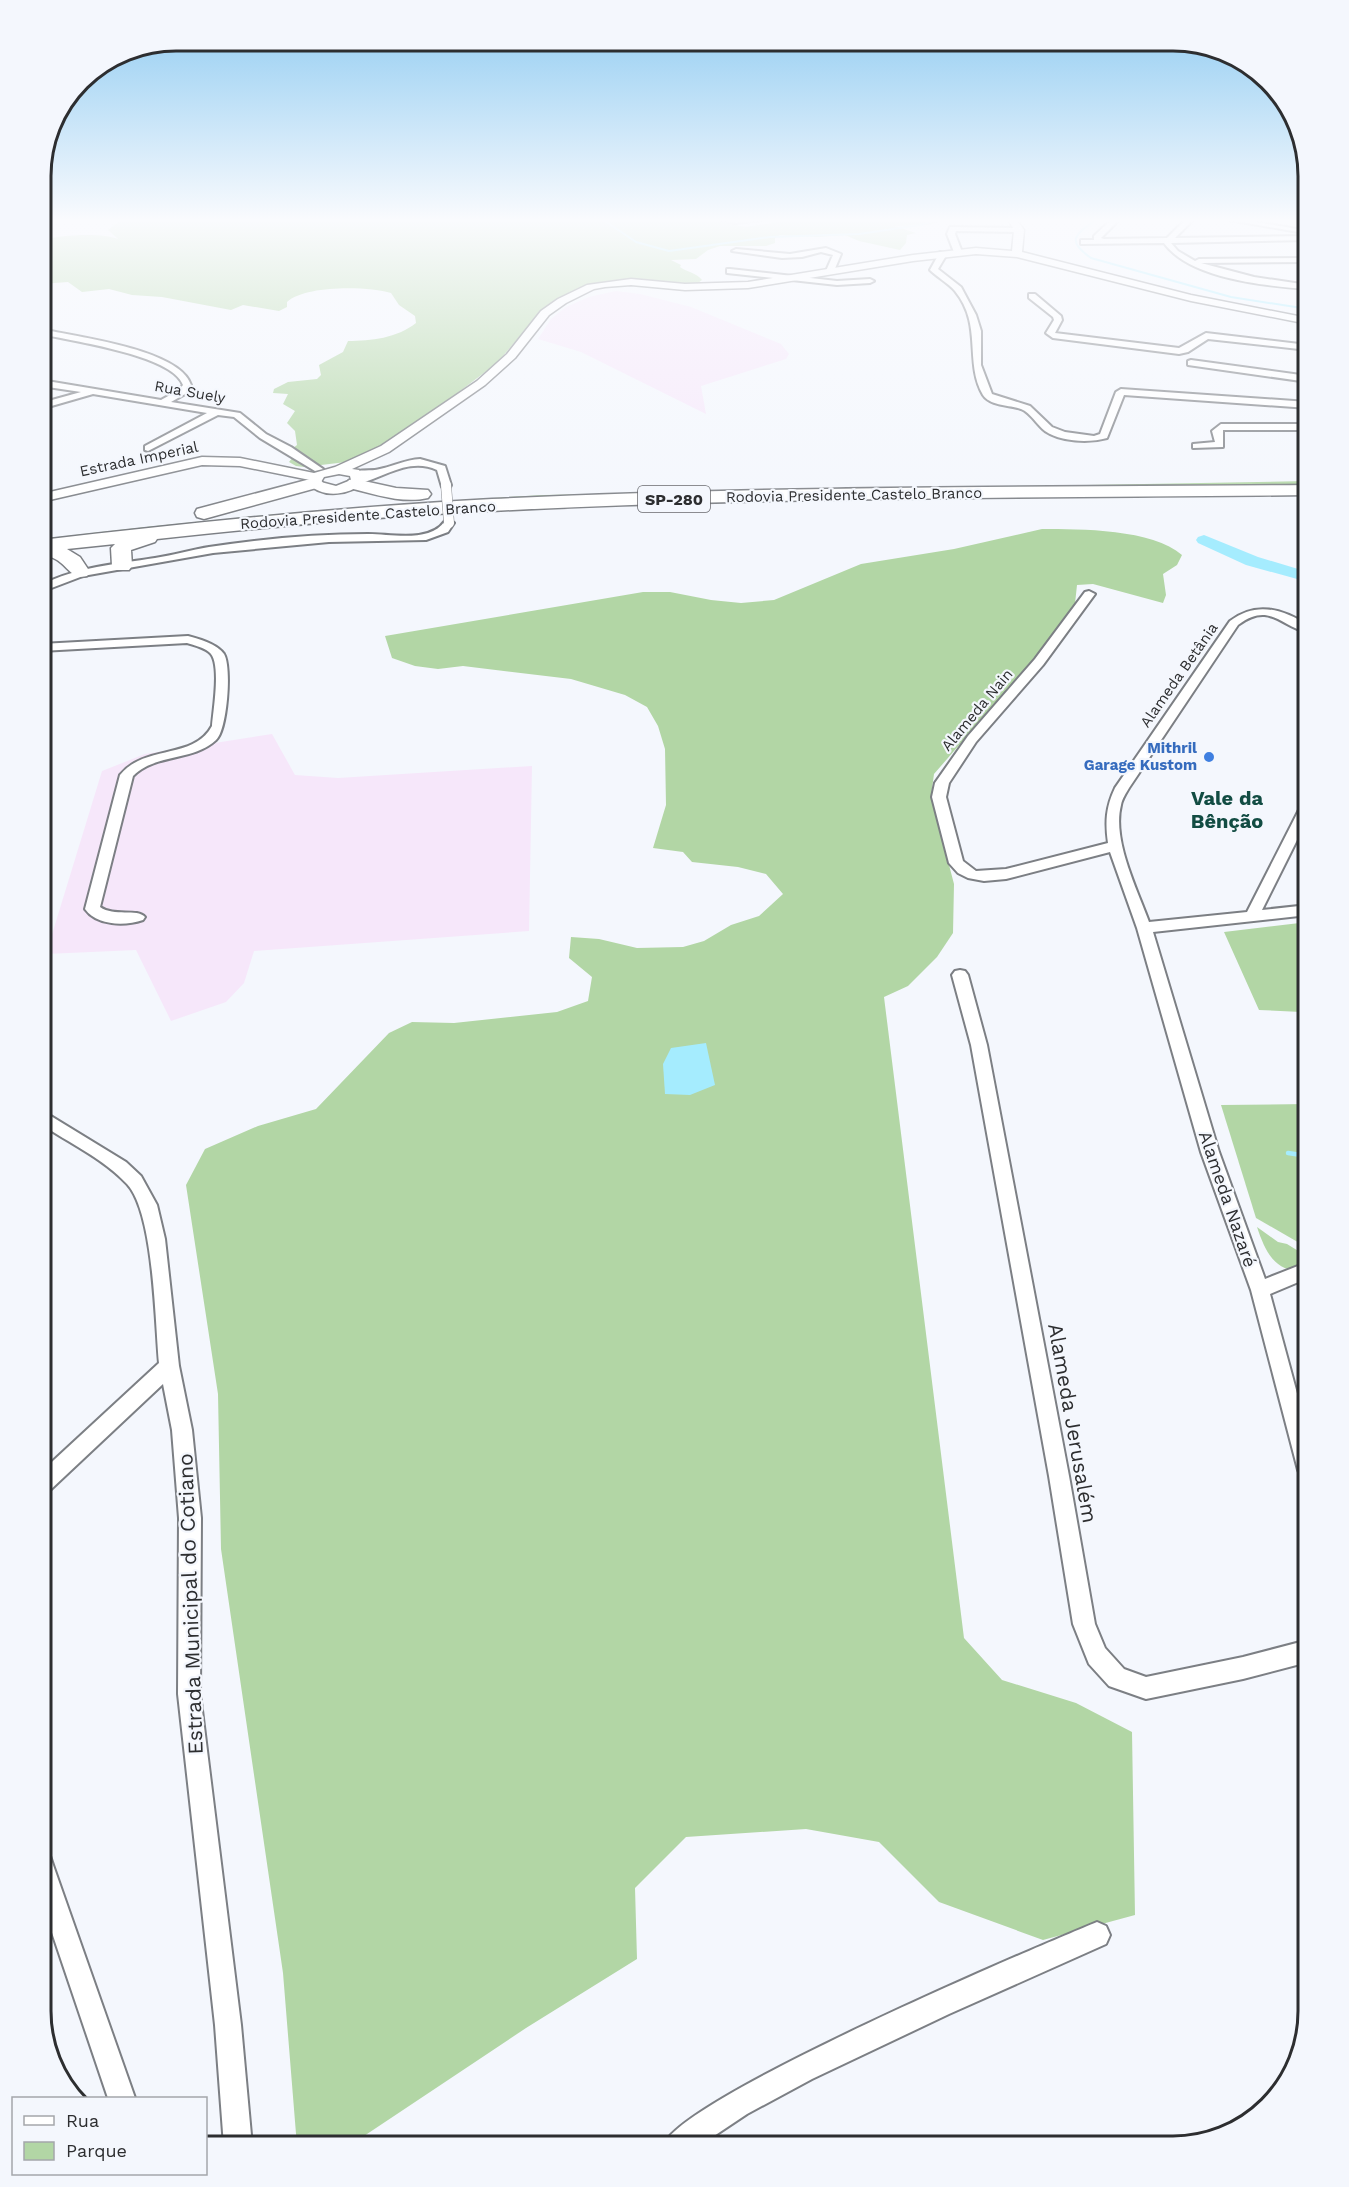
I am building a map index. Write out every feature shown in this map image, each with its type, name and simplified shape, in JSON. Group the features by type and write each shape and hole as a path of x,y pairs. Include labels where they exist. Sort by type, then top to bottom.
{"highway":[{"path":"51,533 203,513 323,474"},
{"path":"357,475 396,494 572,491"},
{"name":"Rodovia Presidente Castelo Branco","path":"51,533 286,509 572,491 1298,480"},
{"name":"Rodovia Presidente Castelo Branco","path":"51,547 176,531 398,511 577,502 1298,480"},
{"path":"122,566 120,552 126,544 176,531"},
{"path":"51,549 65,554 75,563 80,572"}],"street":[{"path":"51,584 80,572 237,548 352,538 424,537 441,533 446,530 449,523 446,485 442,468 434,463 421,461 407,463 382,472 357,475 323,474 320,488 332,490 345,488 357,475 421,425 481,383 511,356 539,321"},
{"path":"974,321 977,331 977,365 986,393 993,400 1027,408 1056,433 1094,439 1104,436 1121,392 1298,404"},
{"path":"1057,321 1050,333 1053,335 1179,351 1185,350 1196,341 1227,341 1298,349"},
{"path":"51,334 143,356 174,367 181,373 187,385 182,392 164,402"},
{"path":"1191,363 1298,378"},
{"name":"Rua Suely","path":"51,384 237,415 263,436 288,448 323,474"},
{"path":"51,403 97,391"},
{"path":"148,448 216,412"},
{"path":"1196,446 1220,445 1217,429 1225,426 1298,427"},
{"name":"Estrada Imperial","path":"51,496 202,461 240,462 323,474"},
{"name":"Alameda Nain","path":"1089,594 1039,662 972,740 942,783 939,797 956,863 973,875 1005,873 1115,846"},
{"name":"Alameda Betânia","path":"1144,928 1115,846 1112,823 1114,804 1122,788 1234,623 1243,615 1257,611 1270,611 1298,624"},
{"path":"51,646 188,639 213,649 220,657 222,670 218,726 213,736 195,748 153,758 136,765 127,775 92,909 101,917 119,919 138,917"},
{"path":"1252,916 1298,826"},
{"path":"1144,928 1298,911"},
{"name":"Alameda Nazaré","path":"1144,928 1210,1152 1260,1290 1298,1432"},
{"name":"Alameda Jerusalém","path":"960,975 981,1055 1084,1624 1097,1656 1118,1678 1146,1688 1243,1668 1298,1654"},
{"name":"Estrada Municipal do Cotiano","path":"51,1122 120,1167 135,1181 148,1205 156,1239 169,1366 182,1430 190,1518 189,1694 228,2025 237,2136"},
{"path":"1260,1290 1298,1274"},
{"path":"51,1476 169,1366"},
{"path":"51,1896 122,2097"},
{"path":"691,2136 743,2101 788,2076 934,2006 1097,1935"}],"shaded area":[{"path":"550,321 725,321 781,344 789,354 786,359 701,386 706,414 581,352 538,339"},
{"path":"272,734 295,775 338,778 532,766 529,931 254,951 244,983 226,1002 171,1021 136,950 51,954 51,938 102,771 145,754"}],"green space":[{"path":"416,321 533,321 497,363 393,442 355,461 304,467 289,462 293,457 288,452 297,445 295,431 287,423 295,411 283,404 288,394 273,393 274,389 288,382 317,379 321,375 319,365 343,352 348,341 392,335 416,323"},
{"path":"1298,481 1298,487 755,492 150,529 51,541 51,538 229,519 544,495"},
{"path":"1042,529 1076,529 1135,535 1169,546 1182,555 1177,565 1163,574 1166,595 1163,603 1093,584 1077,585 1074,613 934,774 931,796 954,884 953,933 937,957 908,986 884,997 964,1638 1002,1680 1076,1703 1132,1732 1135,1915 1043,1940 939,1902 879,1842 806,1829 686,1837 635,1888 637,1959 526,2028 364,2136 296,2136 283,1973 221,1549 218,1394 186,1185 205,1149 258,1126 316,1109 389,1033 412,1022 454,1023 557,1012 588,1001 592,977 569,958 571,937 599,939 637,948 683,947 704,941 731,925 759,916 783,894 766,874 738,867 692,862 683,852 653,848 666,805 665,749 658,726 647,707 625,695 571,679 463,666 438,669 415,666 392,658 385,636 643,592 670,592 741,603 774,600 861,564 954,549"},
{"path":"1298,923 1298,1012 1259,1010 1224,932"},
{"path":"1298,1104 1298,1242 1256,1218 1221,1105"},
{"path":"1257,1227 1278,1242 1298,1251 1298,1270 1281,1266 1274,1261 1264,1246"}],"water":[{"path":"706,1043 715,1085 690,1095 665,1094 663,1064 671,1048"}],"waterway":[{"path":"1204,540 1252,561 1298,574"},
{"path":"1288,1153 1298,1154"}],"place":[{"name":"Mithril Garage Kustom","path":"1209,757"}],"district":[{"name":"Vale da Bênção","path":"1227,810"}]}
